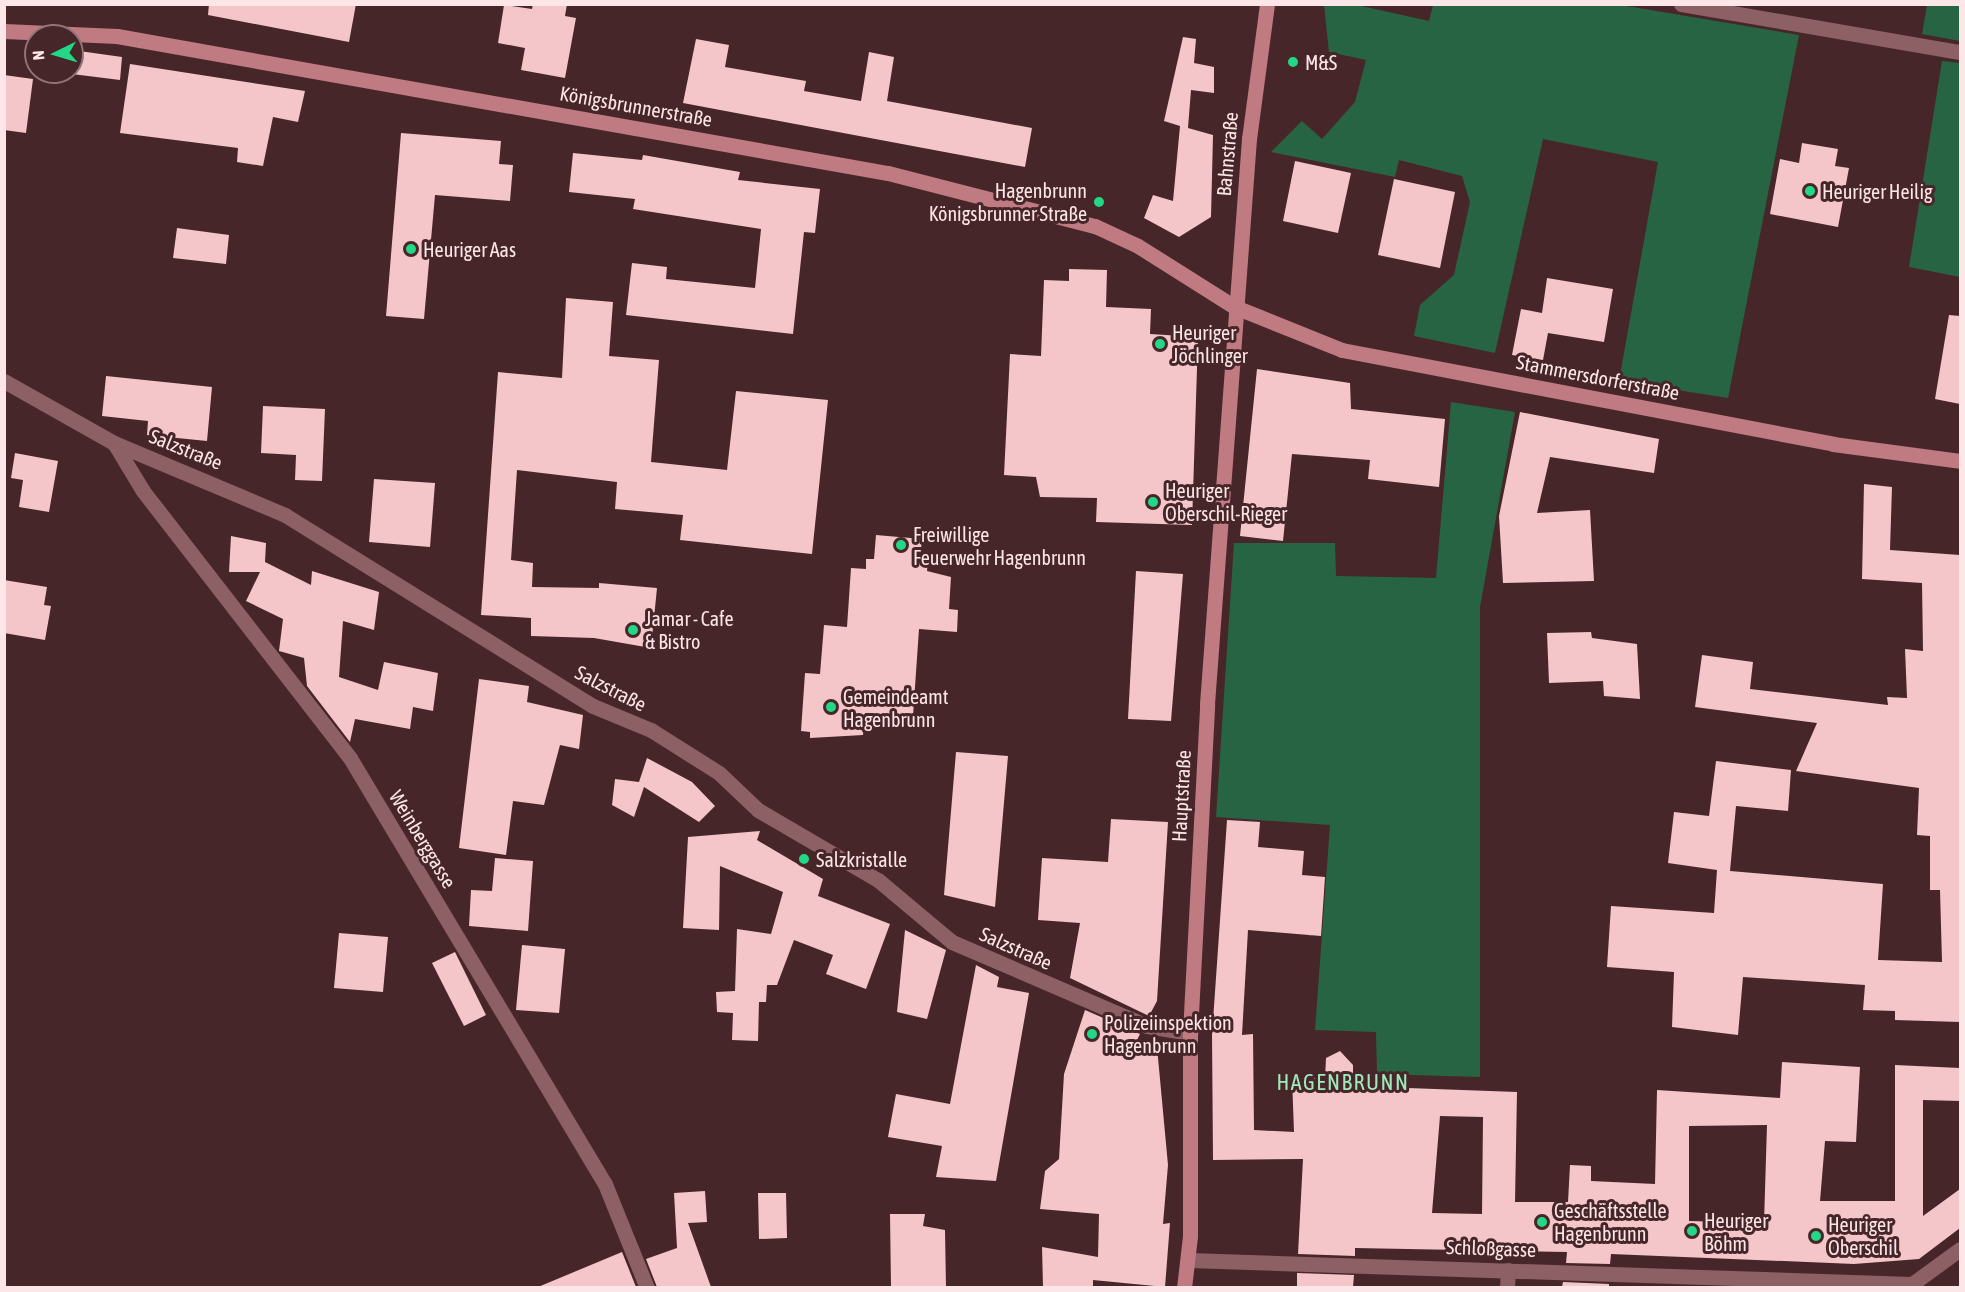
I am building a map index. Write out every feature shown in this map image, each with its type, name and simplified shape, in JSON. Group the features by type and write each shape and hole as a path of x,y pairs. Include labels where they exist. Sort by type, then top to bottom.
{"street":[{"name":"Bahnstraße","path":"1235,307 1257,48 1267,4"},
{"path":"1681,4 1960,52"},
{"name":"Königsbrunnerstraße","path":"4,31 117,36 888,173 1095,226 1138,246 1235,307"},
{"name":"Stammersdorferstraße","path":"1235,307 1342,350 1833,444 1960,461"},
{"name":"Hauptstraße","path":"1184,1287 1189,1260 1190,1033 1235,307"},
{"name":"Salzstraße","path":"4,381 114,443 285,515 593,706 651,730 719,773 758,810 878,880 952,942 1147,1026 1190,1033"},
{"name":"Weinberggasse","path":"114,443 143,491 350,758 605,1185 647,1287"},
{"name":"Schloßgasse","path":"1189,1260 1912,1284 1960,1249"},
{"path":"1507,1287 1508,1270"}],"green space":[{"path":"1615,4 1799,35 1728,398 1619,381 1658,162 1543,139 1495,353 1414,336 1420,305 1454,275 1470,202 1462,176 1399,160 1395,177 1271,152 1302,121 1322,139 1355,102 1366,60 1329,52 1324,5 1357,5 1429,21 1433,5"},
{"path":"1927,5 1960,5 1960,41 1922,34"},
{"path":"1942,61 1960,63 1960,277 1909,267"},
{"path":"1451,402 1515,412 1480,607 1480,1077 1377,1074 1376,1032 1315,1030 1330,825 1216,817 1234,543 1335,543 1336,576 1436,578"}],"building":[{"path":"209,4 356,4 349,42 208,15"},
{"path":"533,4 567,4 565,16 576,18 565,78 521,70 525,48 498,43 504,5 532,9"},
{"path":"1183,37 1196,39 1194,63 1214,67 1214,93 1191,90 1188,128 1213,135 1211,217 1179,237 1144,218 1153,195 1173,201 1180,126 1164,121"},
{"path":"696,39 729,45 725,67 806,81 804,91 861,101 869,52 894,57 887,101 1032,128 1025,167 683,103"},
{"path":"84,52 122,57 120,80 84,76"},
{"path":"130,64 305,91 298,122 273,117 263,166 237,162 238,148 120,133"},
{"path":"4,75 24,78 24,84 32,84 26,133 4,130"},
{"name":"Heuriger Aas","path":"401,133 501,141 499,164 513,165 510,201 435,195 424,319 386,316"},
{"name":"Heuriger Heilig","path":"1802,143 1838,149 1835,166 1849,168 1838,227 1770,214 1780,159 1799,163"},
{"path":"573,153 642,160 643,155 740,172 738,180 820,189 815,233 804,232 793,334 626,315 632,263 667,267 666,279 755,288 761,229 633,209 635,199 569,192"},
{"path":"1295,161 1351,173 1338,233 1283,221"},
{"path":"1394,179 1455,192 1440,268 1378,255"},
{"path":"177,228 229,235 226,264 173,258"},
{"path":"1069,269 1107,270 1106,307 1151,309 1150,334 1198,337 1192,525 1096,522 1097,498 1040,497 1036,477 1004,475 1010,354 1041,356 1044,280 1069,281"},
{"path":"1547,278 1613,289 1604,342 1548,333 1543,360 1512,355 1521,309 1542,313"},
{"path":"566,298 613,302 609,356 659,360 651,462 727,470 736,391 828,400 812,554 680,540 683,515 615,509 617,482 517,470 511,560 533,563 532,587 599,588 599,583 657,588 651,648 594,638 531,636 531,618 481,615 498,372 562,378"},
{"path":"1949,315 1960,316 1960,404 1935,399"},
{"path":"1257,369 1350,383 1351,409 1445,419 1439,487 1368,479 1370,460 1292,454 1283,541 1240,536"},
{"path":"106,376 212,387 207,441 147,435 148,421 102,416"},
{"path":"263,406 325,409 322,481 295,480 296,455 261,453"},
{"path":"1520,412 1659,439 1654,473 1550,457 1537,513 1590,510 1594,581 1503,583 1499,516"},
{"path":"15,453 58,461 49,512 19,507 23,480 11,478"},
{"path":"374,479 435,483 430,547 369,542"},
{"path":"1864,484 1892,487 1890,550 1960,555 1960,1022 1895,1020 1895,1011 1863,1010 1865,985 1743,977 1738,1035 1672,1027 1674,972 1607,967 1611,906 1714,913 1717,870 1668,863 1674,812 1709,816 1716,761 1791,770 1788,811 1736,806 1730,871 1883,884 1878,960 1942,962 1940,890 1930,890 1930,836 1917,835 1919,788 1796,771 1817,723 1695,707 1702,655 1753,662 1750,689 1888,705 1887,697 1907,698 1905,649 1923,651 1922,583 1862,579"},
{"path":"876,535 922,539 920,560 928,561 927,571 951,577 949,609 958,610 957,632 919,629 913,716 865,713 863,735 810,738 810,732 801,731 805,673 820,674 824,625 847,627 851,568 866,569 866,559 874,559"},
{"path":"231,536 266,543 265,562 311,585 312,571 379,592 374,630 343,621 339,677 378,690 384,662 438,673 433,711 413,707 410,729 355,719 350,742 307,686 304,658 279,651 283,619 246,601 260,572 229,572"},
{"path":"1136,571 1183,574 1171,721 1128,719"},
{"path":"4,580 47,587 44,605 51,606 45,640 4,633"},
{"path":"1591,632 1592,638 1637,644 1640,699 1604,696 1603,681 1549,683 1547,633"},
{"path":"479,679 529,686 527,702 583,715 579,749 560,745 544,805 513,801 506,855 459,848"},
{"path":"956,752 1008,756 995,907 944,895"},
{"path":"647,758 692,782 715,806 699,822 644,787 634,817 612,805 615,779 639,782"},
{"path":"1111,819 1168,822 1157,1001 1149,1016 1070,978 1080,923 1038,920 1042,858 1108,862"},
{"path":"1227,820 1260,822 1258,847 1304,851 1302,875 1325,877 1321,936 1248,930 1242,1035 1253,1034 1254,1130 1294,1132 1292,1078 1325,1078 1326,1058 1340,1051 1353,1065 1353,1086 1517,1092 1515,1202 1568,1202 1570,1165 1591,1166 1591,1181 1655,1184 1657,1090 1780,1098 1782,1062 1860,1067 1856,1142 1825,1141 1820,1201 1895,1201 1895,1065 1960,1068 1960,1101 1923,1100 1923,1216 1960,1189 1960,1228 1919,1259 1854,1264 1611,1254 1610,1264 1566,1263 1567,1252 1355,1248 1355,1256 1298,1254 1303,1159 1213,1160 1212,1035","holes":["1440,1116 1483,1117 1482,1214 1432,1213","1767,1125 1764,1223 1689,1221 1689,1126"]},
{"path":"760,831 757,840 823,879 818,896 890,924 866,989 826,974 833,955 794,940 777,985 767,985 766,1002 759,1002 758,1041 732,1040 733,1013 717,1012 716,992 735,991 737,929 771,934 783,892 720,866 719,930 683,928 688,837"},
{"path":"495,858 533,861 528,931 469,926 471,890 492,891"},
{"path":"905,930 946,950 927,1019 897,1012"},
{"path":"339,933 388,937 383,992 334,988"},
{"path":"522,945 565,949 559,1013 516,1010"},
{"path":"455,952 486,1015 464,1026 432,963"},
{"path":"976,965 999,977 997,987 1029,993 996,1181 936,1177 942,1146 888,1137 896,1094 950,1104"},
{"path":"1085,1010 1140,1034 1137,1040 1157,1047 1168,1165 1163,1224 1170,1223 1165,1287 1093,1280 1093,1287 1043,1287 1042,1247 1098,1257 1099,1214 1040,1209 1045,1171 1059,1159 1064,1074"},
{"path":"705,1191 707,1222 688,1223 711,1287 657,1287 646,1259 677,1248 674,1193"},
{"path":"758,1193 786,1193 787,1238 759,1239"},
{"path":"890,1214 925,1214 923,1226 945,1230 946,1287 891,1287"},
{"path":"622,1252 636,1287 538,1287"},
{"path":"1297,1273 1354,1275 1353,1287 1297,1287"},
{"path":"1563,1282 1609,1284 1609,1287 1562,1287"}],"place":[{"name":"M&S","path":"1293,62"},
{"name":"Heuriger Heilig","path":"1810,191"},
{"name":"Hagenbrunn Königsbrunner Straße","path":"1099,202"},
{"name":"Heuriger Aas","path":"411,249"},
{"name":"Heuriger Jöchlinger","path":"1160,344"},
{"name":"Heuriger Oberschil-Rieger","path":"1153,502"},
{"name":"Freiwillige Feuerwehr Hagenbrunn","path":"901,545"},
{"name":"Jamar - Cafe & Bistro","path":"633,630"},
{"name":"Gemeindeamt Hagenbrunn","path":"831,707"},
{"name":"Salzkristalle","path":"804,859"},
{"name":"Polizeiinspektion Hagenbrunn","path":"1092,1034"},
{"name":"Geschäftsstelle Hagenbrunn","path":"1542,1222"},
{"name":"Heuriger Böhm","path":"1692,1231"},
{"name":"Heuriger Oberschil","path":"1816,1236"}],"district":[{"name":"HAGENBRUNN","path":"1343,1083"}]}
